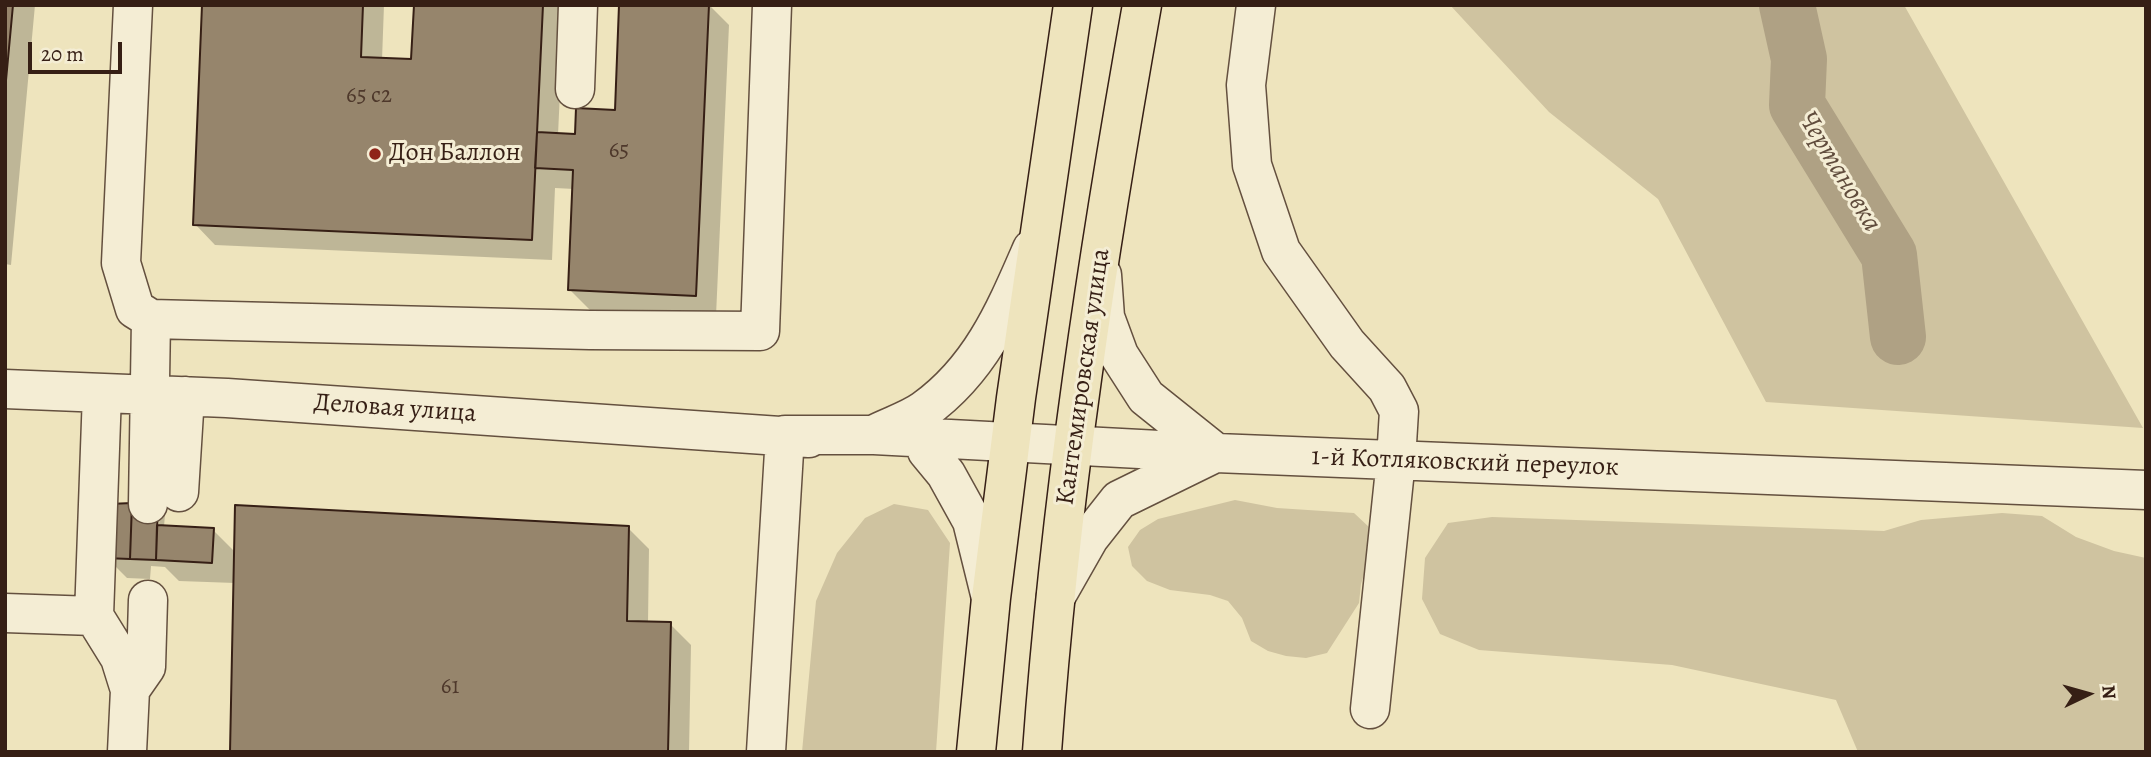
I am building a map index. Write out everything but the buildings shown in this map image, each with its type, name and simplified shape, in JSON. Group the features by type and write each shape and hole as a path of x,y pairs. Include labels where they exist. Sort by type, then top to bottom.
{"main road":[{"path":"976,752 1001,441 1039,234 1073,5"},
{"name":"Кантемировская улица","path":"1042,752 1056,596 1074,445 1101,245 1142,5"}],"street":[{"path":"133,5 121,263 135,309 151,318 590,330 760,331 772,5"},
{"path":"575,89 578,5"},
{"path":"1256,5 1245,85 1252,165 1281,251 1347,344 1387,388 1399,411 1370,709"},
{"path":"873,435 923,411 960,380 999,324 1039,234"},
{"path":"1056,596 1089,538 1119,500 1216,453 1146,397 1119,355 1105,317 1101,245"},
{"path":"151,318 168,395 164,498"},
{"name":"Деловая улица","path":"5,389 168,395 785,435"},
{"path":"102,393 94,616 120,658 130,690 127,752"},
{"path":"766,752 785,435 927,451 1001,441"},
{"name":"1-й Котляковский переулок","path":"785,435 873,435 1216,453 2146,490"},
{"path":"927,451 946,474 972,521 990,598"},
{"path":"130,690 146,667 148,600"},
{"path":"5,614 94,616"}],"shaded area":[{"path":"1450,5 1904,5 2143,428 1766,402 1658,199 1549,112"},
{"path":"1235,500 1277,508 1354,513 1370,528 1373,547 1361,584 1359,603 1327,653 1306,658 1268,651 1251,641 1242,618 1228,601 1210,595 1170,590 1147,581 1132,566 1128,547 1140,530 1158,519"},
{"path":"894,504 928,510 950,543 936,752 802,752 816,601 837,553 865,518"},
{"path":"2002,513 2042,516 2076,537 2114,551 2146,558 2146,750 2143,752 1858,752 1836,700 1672,665 1479,650 1440,634 1422,599 1425,558 1448,523 1492,517 1884,531 1921,520"}],"waterway":[{"name":"Чертановка","path":"1787,5 1799,59 1797,105 1889,255 1898,337"}],"place":[{"name":"Дон Баллон","path":"375,154"}]}
